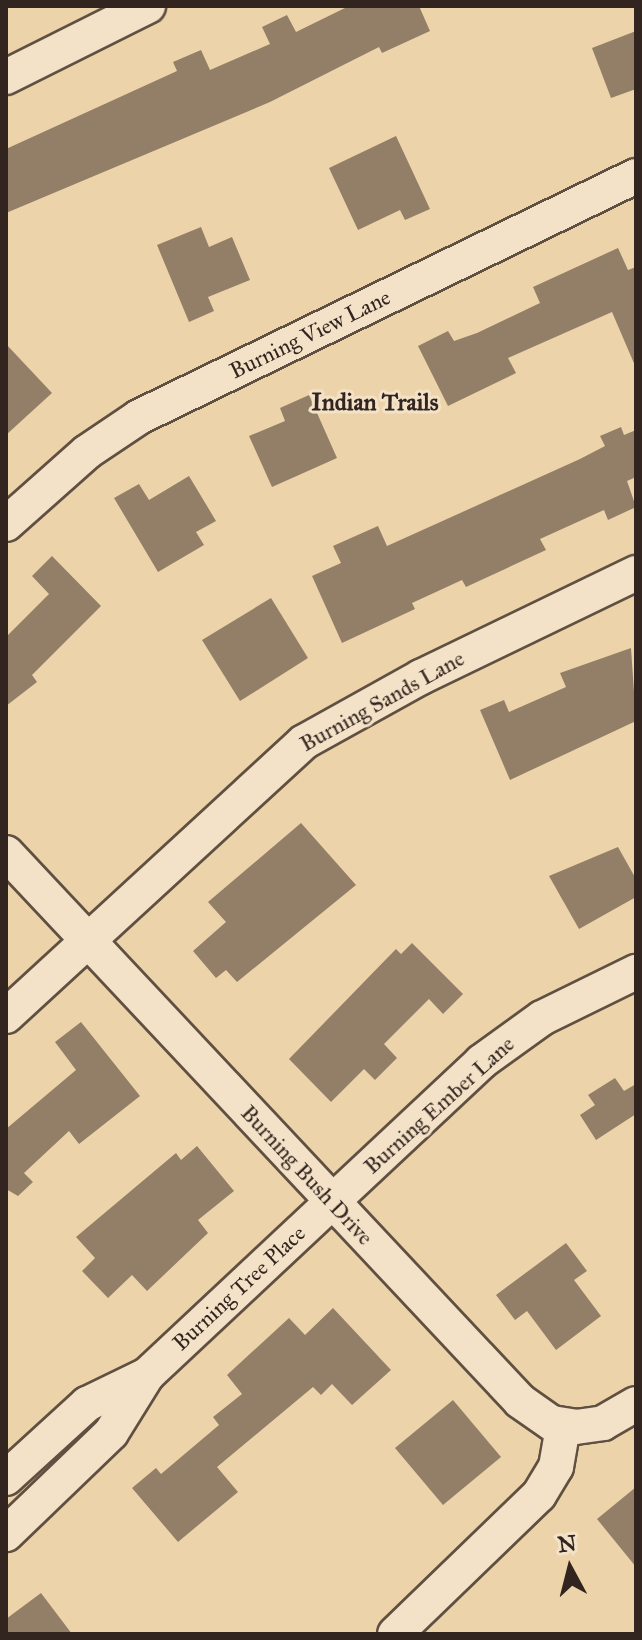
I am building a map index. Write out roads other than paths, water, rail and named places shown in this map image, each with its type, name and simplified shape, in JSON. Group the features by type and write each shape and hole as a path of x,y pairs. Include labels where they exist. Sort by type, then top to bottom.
{"street":[{"path":"6,77 148,6"},
{"name":"Burning View Lane","path":"6,524 87,452 139,417 636,176"},
{"name":"Burning Sands Lane","path":"6,1016 304,742 421,677 636,573"},
{"name":"Burning Bush Drive","path":"6,853 506,1388 533,1412 563,1427"},
{"name":"Burning Ember Lane","path":"332,1202 497,1049 550,1013 636,972"},
{"name":"Burning Tree Place","path":"6,1534 111,1433 147,1375 332,1202"},
{"name":"Burning Tree Place","path":"6,1478 87,1404 147,1375"},
{"path":"395,1634 539,1495 556,1467 563,1427 603,1423 636,1404"}],"district":[{"name":"Indian Trails","path":"375,403"}]}
